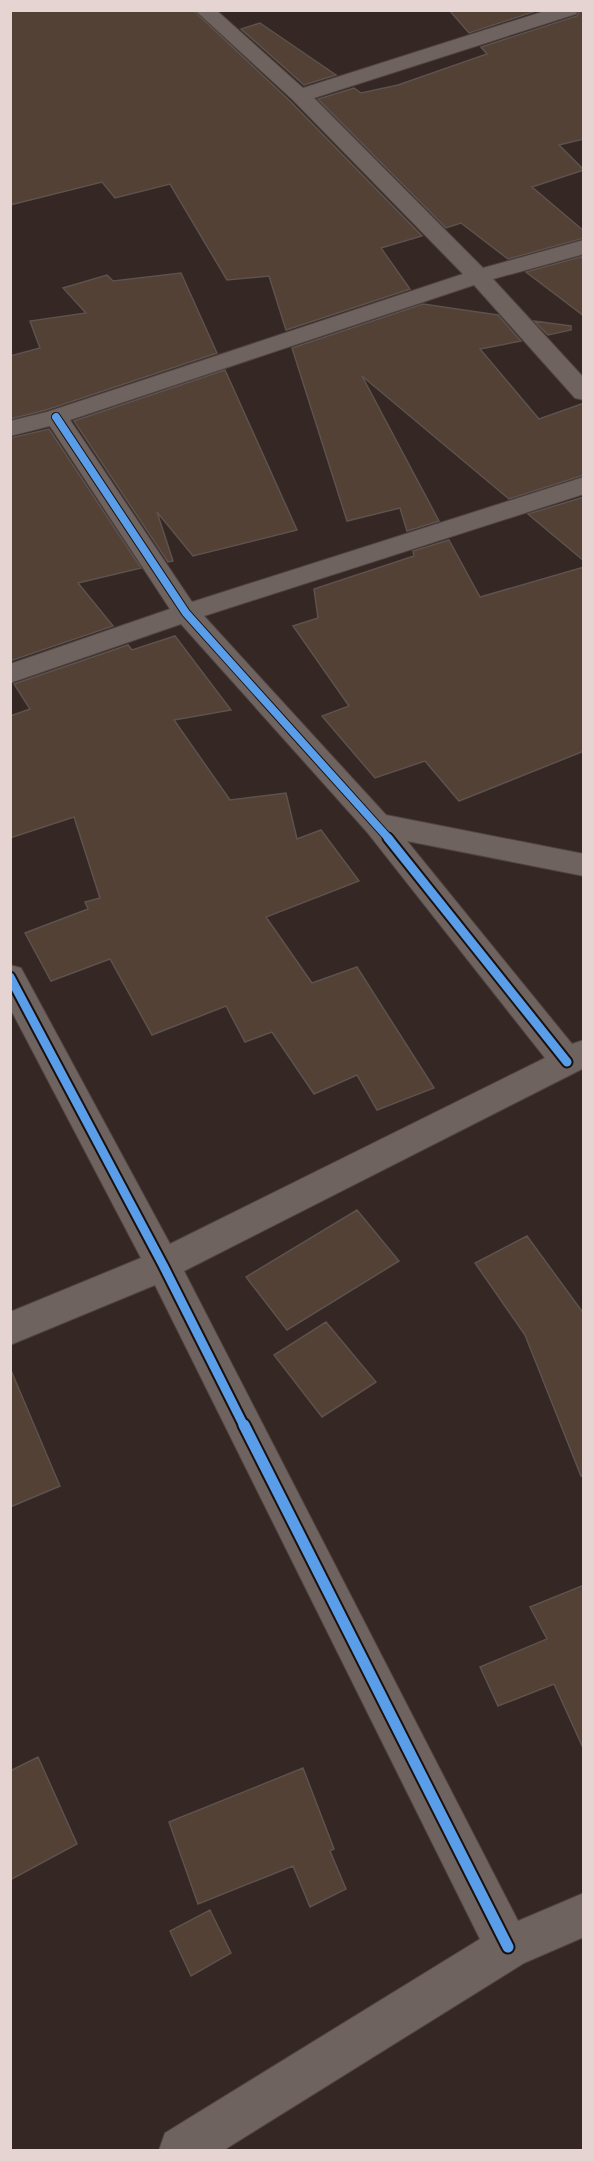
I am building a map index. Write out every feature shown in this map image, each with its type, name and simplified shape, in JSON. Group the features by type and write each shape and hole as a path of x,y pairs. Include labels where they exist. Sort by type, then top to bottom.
{"street":[{"path":"204,10 300,96 478,276 584,393"},
{"path":"300,96 569,10"},
{"path":"10,429 56,417 478,276 584,247"},
{"path":"10,1329 162,1264 575,1057 377,825 186,613 56,417"},
{"path":"10,674 186,613 584,485"},
{"path":"377,825 584,865"},
{"path":"10,977 162,1264 508,1947"},
{"path":"182,2151 508,1947 584,1915"}],"building":[{"path":"10,10 193,10 291,102 422,236 381,248 410,289 286,330 269,276 227,280 170,184 115,198 102,182 10,205"},
{"path":"449,10 539,10 469,33"},
{"path":"580,10 584,10 584,139 559,145 584,170 532,187 584,231 584,238 508,259 461,223 446,228 318,99 354,88 361,93 398,85 487,54 481,47 577,16"},
{"path":"260,23 336,75 304,85 241,29"},
{"path":"584,256 584,316 526,272"},
{"path":"181,273 217,353 46,410 10,419 10,356 40,348 30,321 86,313 63,288 107,275 113,281"},
{"path":"423,304 498,315 521,341 480,349 539,419 584,403 584,475 509,499 362,376 439,521 407,531 400,508 347,521 292,348"},
{"path":"534,321 571,326 571,330 548,335"},
{"path":"225,370 297,530 193,556 157,512 173,561 168,562 74,421"},
{"path":"49,429 141,568 78,583 113,626 10,661 10,438"},
{"path":"584,497 584,561 528,514"},
{"path":"449,540 480,597 584,567 584,751 459,801 425,761 375,778 322,716 349,706 293,626 318,618 314,589 414,556 413,551"},
{"path":"175,636 231,710 174,720 230,800 286,793 297,839 321,830 359,881 266,917 312,983 357,967 434,1088 377,1110 357,1075 314,1094 272,1032 245,1042 226,1006 152,1035 110,959 51,981 25,933 88,909 85,902 100,898 74,817 10,838 10,716 30,709 14,684 128,645 132,650"},
{"path":"357,1210 399,1261 287,1330 246,1277"},
{"path":"527,1236 584,1314 584,1476 581,1476 525,1335 475,1263"},
{"path":"326,1322 376,1382 322,1417 274,1355"},
{"path":"10,1368 60,1486 10,1507"},
{"path":"584,1585 584,1750 554,1684 498,1706 480,1667 547,1639 530,1607"},
{"path":"38,1757 77,1844 10,1880 10,1771"},
{"path":"303,1768 334,1849 330,1851 346,1889 310,1907 293,1866 198,1904 169,1822"},
{"path":"210,1910 231,1953 191,1976 170,1931"}],"cycle path":[{"path":"56,417 186,613 377,824 567,1062"},
{"path":"10,977 163,1265 508,1947"}]}
